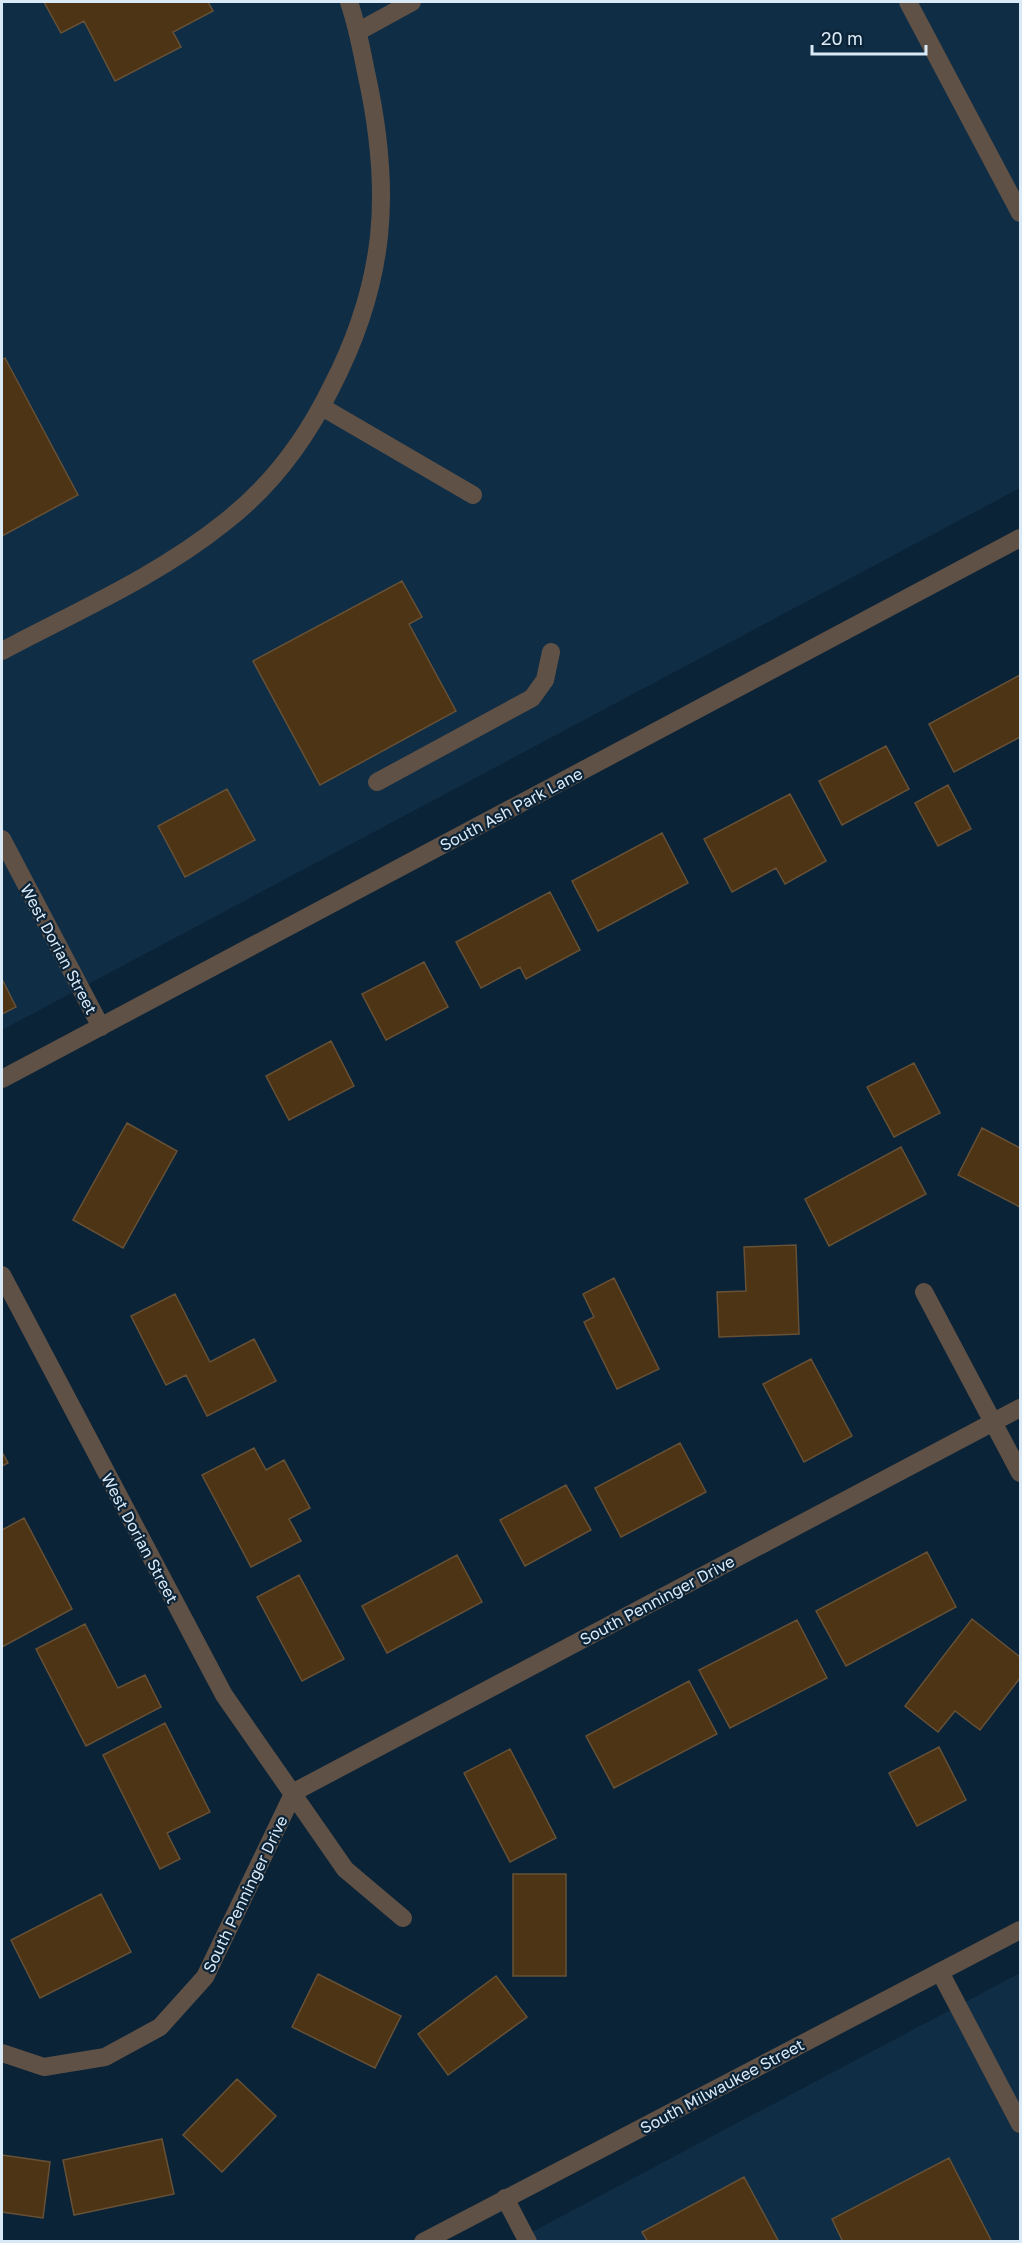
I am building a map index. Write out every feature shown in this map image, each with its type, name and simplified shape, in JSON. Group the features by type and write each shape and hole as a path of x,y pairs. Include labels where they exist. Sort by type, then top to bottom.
{"street":[{"path":"2,651 152,571 190,548 227,521 260,490 290,456 322,407 350,353 369,294 379,249 382,204 382,158 359,31 349,2"},
{"path":"359,31 412,2"},
{"path":"908,2 1020,213"},
{"path":"322,407 473,495"},
{"name":"South Ash Park Lane","path":"2,1079 1020,538"},
{"path":"377,782 532,698 545,680 551,652"},
{"name":"West Dorian Street","path":"2,839 100,1027"},
{"name":"West Dorian Street","path":"2,1275 224,1695 294,1792"},
{"path":"924,1292 1020,1473"},
{"name":"South Penninger Drive","path":"2,2053 44,2067 105,2057 160,2027 205,1977 294,1792 1020,1408"},
{"name":"South Penninger Drive","path":"294,1792 345,1869 403,1918"},
{"name":"South Milwaukee Street","path":"423,2241 1020,1930"},
{"path":"940,1972 1020,2124"},
{"path":"505,2198 528,2241"}],"shaded area":[{"path":"2,2 1020,2 1020,488 2,1030"},
{"path":"1020,1973 1020,2241 515,2241"}],"building":[{"path":"44,2 208,2 213,11 173,32 181,47 115,81 84,21 61,33"},
{"path":"5,358 78,495 2,536 2,360"},
{"path":"402,581 422,617 409,624 456,711 320,785 253,661"},
{"path":"1020,675 1020,737 954,772 929,724"},
{"path":"886,746 909,789 842,825 819,781"},
{"path":"948,785 971,829 938,846 915,803"},
{"path":"227,789 255,840 185,877 158,826"},
{"path":"790,794 826,861 785,884 776,868 732,892 704,839"},
{"path":"662,833 688,883 598,931 572,881"},
{"path":"550,892 580,950 526,979 520,967 481,988 456,942"},
{"path":"424,962 448,1007 386,1040 362,994"},
{"path":"2,979 16,1007 2,1014"},
{"path":"331,1041 354,1086 289,1120 266,1076"},
{"path":"914,1063 940,1113 894,1137 867,1087"},
{"path":"127,1123 177,1151 123,1248 73,1220"},
{"path":"982,1128 1020,1148 1020,1207 958,1175"},
{"path":"901,1147 926,1194 829,1246 805,1199"},
{"path":"796,1245 799,1334 719,1337 717,1292 746,1291 744,1247"},
{"path":"614,1278 659,1369 617,1389 584,1322 594,1317 583,1294"},
{"path":"175,1294 210,1362 254,1339 276,1381 207,1416 186,1375 166,1385 131,1316"},
{"path":"811,1359 852,1436 804,1462 763,1384"},
{"path":"680,1443 706,1492 621,1537 595,1488"},
{"path":"254,1448 266,1470 284,1460 310,1508 289,1519 301,1541 251,1567 202,1475"},
{"path":"2,1452 8,1463 2,1466"},
{"path":"566,1485 591,1530 525,1566 500,1520"},
{"path":"24,1518 72,1609 2,1647 2,1530"},
{"path":"927,1552 956,1607 846,1666 816,1611"},
{"path":"457,1555 482,1602 387,1653 362,1606"},
{"path":"299,1575 344,1659 302,1681 257,1597"},
{"path":"972,1619 1020,1657 1020,1678 980,1730 955,1711 938,1732 905,1706"},
{"path":"797,1620 827,1678 730,1728 699,1670"},
{"path":"85,1624 118,1688 145,1675 161,1707 86,1746 36,1649"},
{"path":"689,1681 717,1734 614,1788 586,1736"},
{"path":"165,1723 210,1812 167,1833 180,1859 160,1869 103,1755"},
{"path":"939,1747 966,1800 917,1826 889,1773"},
{"path":"510,1749 556,1838 510,1862 464,1773"},
{"path":"513,1874 566,1874 566,1976 513,1976"},
{"path":"101,1894 131,1952 40,1998 11,1940"},
{"path":"318,1974 401,2016 375,2068 292,2027"},
{"path":"496,1976 527,2017 448,2075 418,2034"},
{"path":"237,2079 276,2116 222,2172 183,2135"},
{"path":"162,2139 174,2194 74,2215 63,2160"},
{"path":"2,2155 50,2162 43,2218 2,2212"},
{"path":"949,2158 992,2242 843,2242 832,2219"},
{"path":"744,2177 779,2242 648,2242 642,2232"}]}
